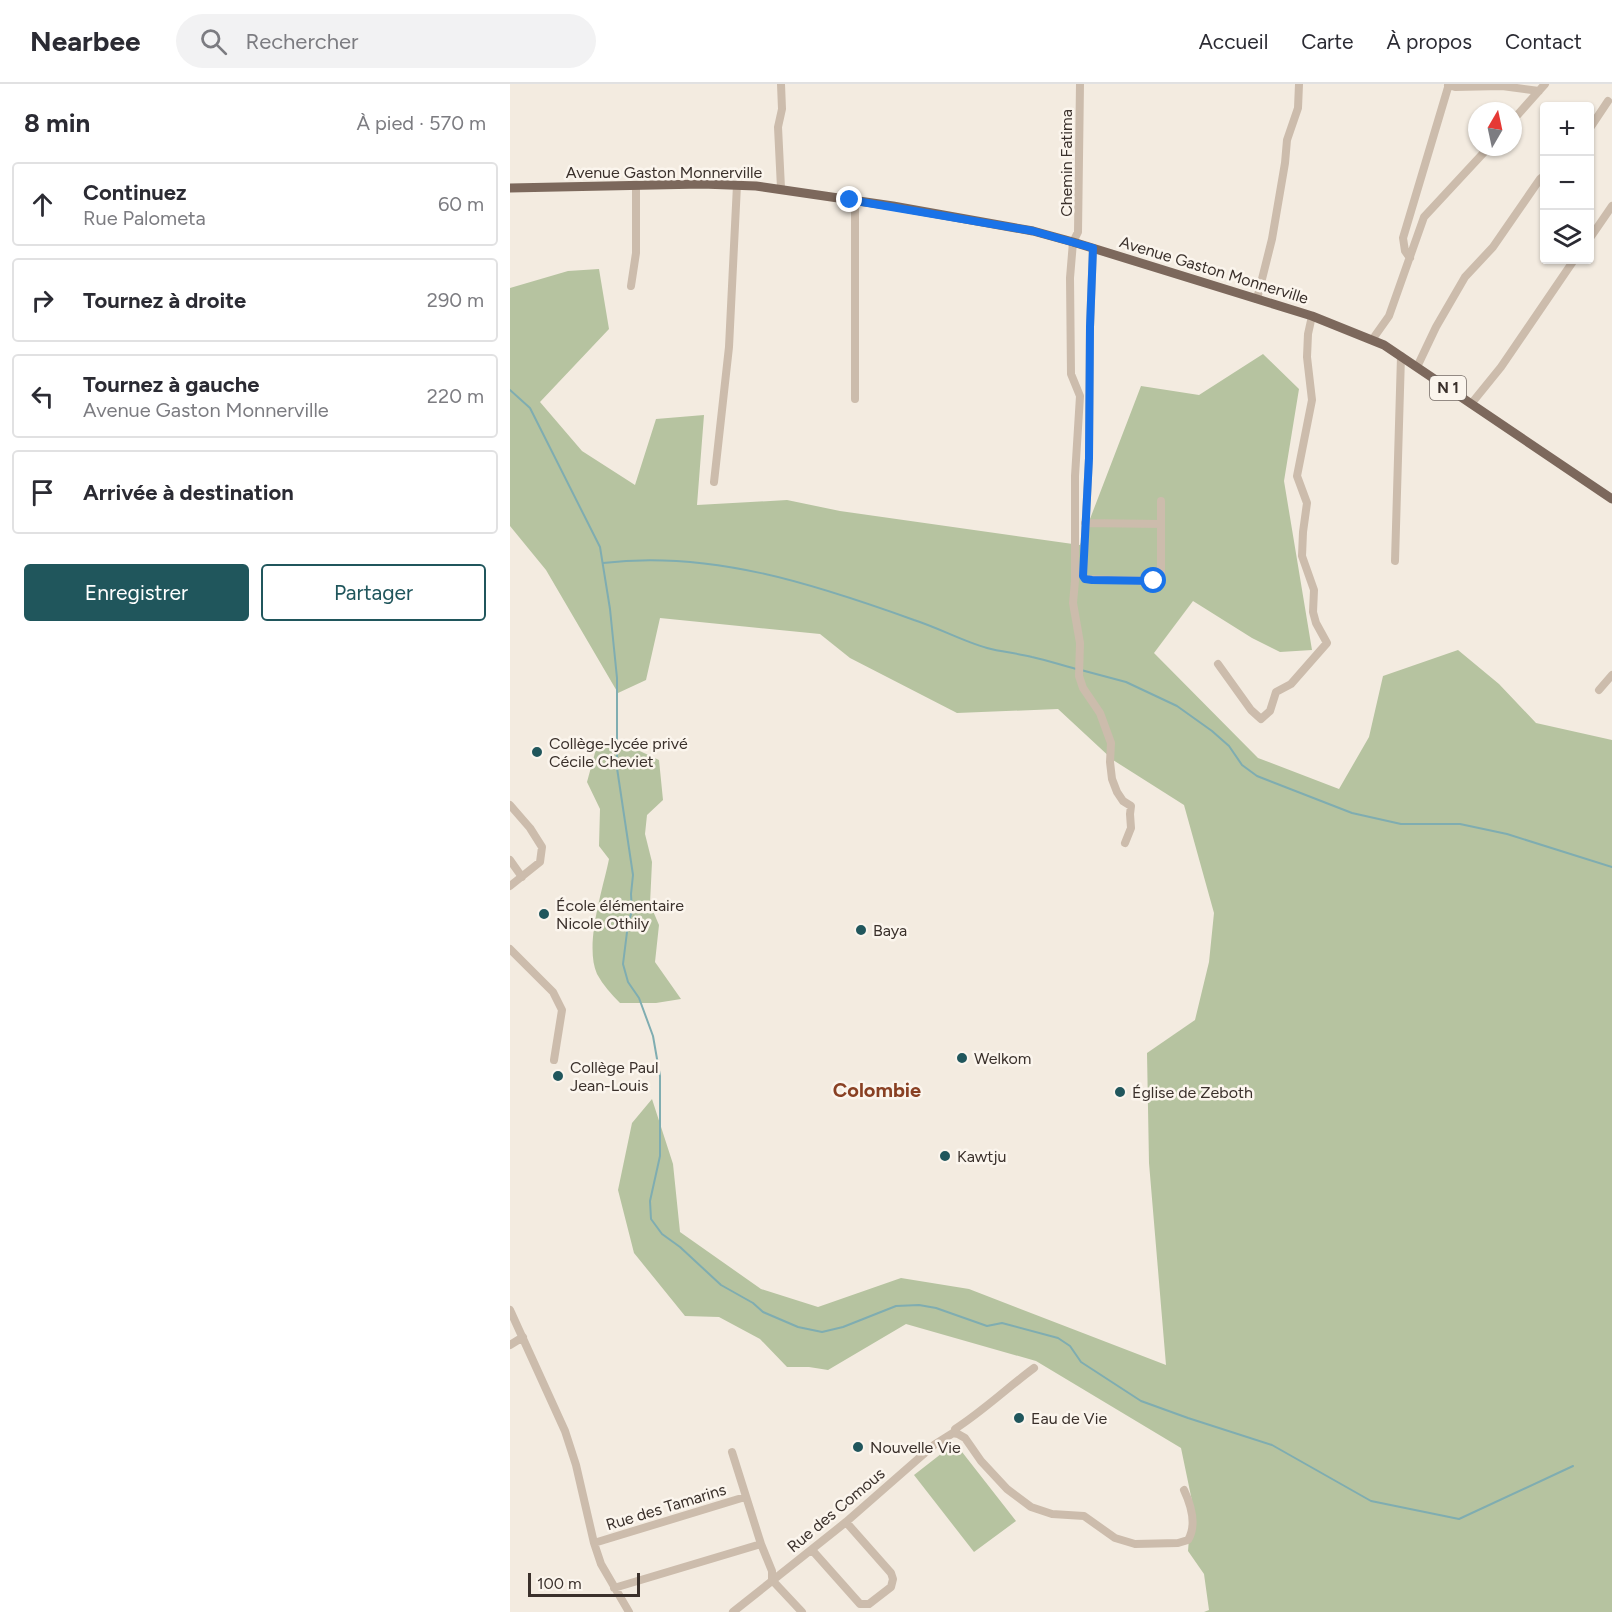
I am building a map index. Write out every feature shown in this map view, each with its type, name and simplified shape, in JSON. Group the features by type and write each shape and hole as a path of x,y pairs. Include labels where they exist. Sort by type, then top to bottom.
{"main road":[{"name":"Avenue Gaston Monnerville","path":"510,188 636,185 737,185 781,188 1033,231 1073,242 1312,316 1372,340 1401,356 1612,499"}],"street":[{"path":"781,84 782,109 778,128 781,188"},
{"name":"Chemin Fatima","path":"1080,84 1078,232 1073,242 1070,278 1071,374 1080,396 1075,476 1073,603 1080,643 1079,676 1083,688 1100,713 1111,743 1110,762 1116,792 1123,801 1131,806 1131,828 1125,843"},
{"path":"1257,299 1272,239 1287,140 1298,108 1299,84"},
{"path":"1522,110 1545,84"},
{"path":"1410,258 1405,251 1403,238 1448,85 1455,87 1513,86 1539,91"},
{"path":"1594,122 1608,101"},
{"path":"1372,340 1389,316 1424,217 1481,156"},
{"path":"1417,367 1436,327 1465,277 1493,247 1540,179"},
{"path":"631,286 637,244 636,185"},
{"path":"714,482 729,347 737,185"},
{"path":"855,200 855,399"},
{"path":"1594,232 1612,206"},
{"path":"1093,248 1089,458 1083,576 1085,579 1154,581 1159,578 1161,572 1161,501"},
{"path":"1471,404 1501,367 1571,264"},
{"path":"1218,664 1251,710 1261,719 1270,711 1276,692 1291,684 1327,643 1316,623 1313,612 1314,590 1302,556 1307,503 1297,476 1312,400 1307,357 1312,316"},
{"path":"1395,561 1401,356"},
{"path":"1085,523 1161,524"},
{"path":"1599,690 1612,675"},
{"path":"510,805 530,828 542,847 540,862 510,886"},
{"path":"510,860 522,877"},
{"path":"510,949 553,992 562,1010 554,1060"},
{"path":"510,1310 572,1451 601,1564 629,1612"},
{"path":"510,1345 523,1337"},
{"name":"Rue des Comous","path":"733,1612 846,1522 934,1444 956,1433 955,1429 975,1416 1034,1368"},
{"path":"956,1433 965,1438 981,1461 1023,1503 1052,1514 1084,1516 1115,1538 1126,1542 1148,1545 1188,1540 1191,1534 1192,1515 1184,1490"},
{"path":"732,1452 745,1497 772,1571 772,1580 802,1612"},
{"name":"Rue des Tamarins","path":"594,1543 745,1497"},
{"path":"812,1550 860,1604 869,1604 891,1587 893,1579 891,1573 846,1522"},
{"path":"614,1588 761,1544"}],"green space":[{"path":"599,269 609,329 540,402 582,451 635,485 656,419 704,415 697,505 787,500 840,511 1080,545 1141,386 1199,395 1263,354 1299,389 1284,481 1312,650 1280,652 1252,638 1193,601 1154,653 1258,758 1339,789 1369,737 1383,676 1458,650 1499,684 1536,723 1612,740 1612,1612 1204,1612 1209,1610 1204,1574 1188,1551 1192,1501 1181,1448 1036,1361 906,1324 828,1370 787,1367 760,1339 719,1317 685,1316 634,1253 618,1190 632,1123 652,1099 673,1164 680,1232 761,1289 818,1307 901,1278 969,1289 1166,1365 1149,1163 1147,1053 1195,1020 1209,962 1214,913 1184,805 1113,760 1058,709 957,713 850,658 820,634 660,618 646,680 618,693 546,570 510,526 510,288 568,271"},
{"path":"629,746 659,760 663,800 647,815 645,834 652,862 650,904 659,925 655,962 681,999 656,1003 620,1003 599,978 594,962 596,917 609,859 599,846 600,809 587,782 596,749"},
{"path":"955,1443 1016,1521 974,1552 914,1475"}],"waterway":[{"path":"510,390 530,408 600,547 610,609 617,678 617,768 633,875 632,911 623,964 628,982 639,998 653,1036 660,1076 660,1156 650,1201 651,1219 662,1234 680,1247 721,1285 753,1303 763,1312 798,1327 822,1332 843,1327 896,1306 919,1305 936,1308 987,1326 1002,1323 1058,1338 1070,1346 1081,1362 1141,1401 1272,1445 1371,1501 1459,1519 1573,1466"},
{"path":"603,563 643,560 683,561 761,573 838,594 987,648 1076,669"},
{"path":"1081,670 1126,682 1177,706 1212,731 1229,746 1242,765 1257,776 1352,813 1401,824 1460,824 1507,834 1612,867"}],"place":[{"name":"Collège-lycée privé Cécile Cheviet","path":"537,752"},
{"name":"École élémentaire Nicole Othily","path":"544,914"},
{"name":"Baya","path":"861,930"},
{"name":"Welkom","path":"962,1058"},
{"name":"Collège Paul Jean-Louis","path":"558,1076"},
{"name":"Église de Zeboth","path":"1120,1092"},
{"name":"Kawtju","path":"945,1156"},
{"name":"Eau de Vie","path":"1019,1418"},
{"name":"Nouvelle Vie","path":"858,1447"}],"district":[{"name":"Colombie","path":"877,1090"}],"route":[{"path":"850,200 1033,231 1093,248 1089,458 1083,576 1085,579 1092,580 1154,581"}]}
